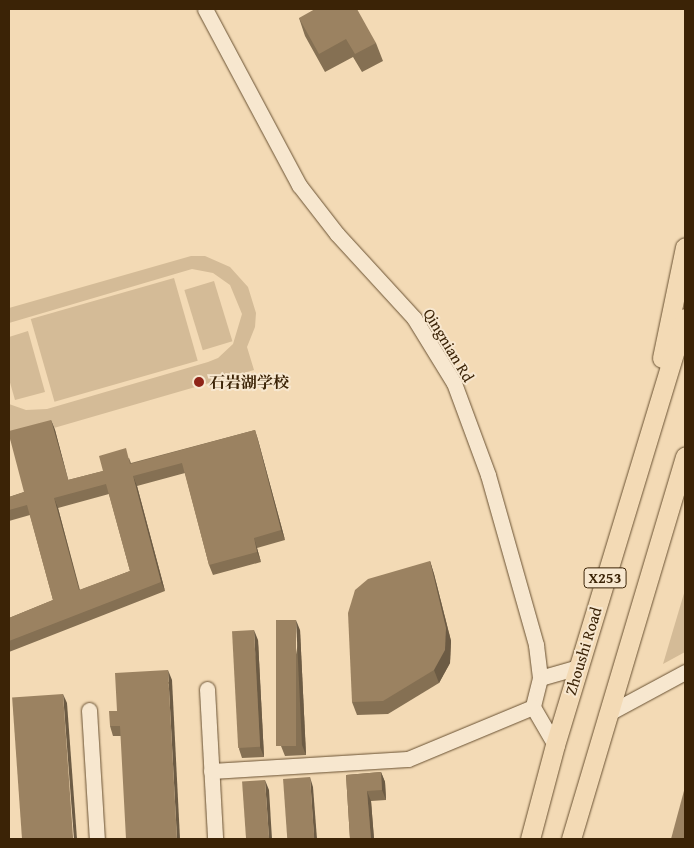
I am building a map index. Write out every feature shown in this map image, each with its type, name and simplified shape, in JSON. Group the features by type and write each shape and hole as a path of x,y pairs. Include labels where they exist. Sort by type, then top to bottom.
{"main road":[{"name":"Zhoushi Road","path":"648,436 685,246"},
{"name":"Zhoushi Road","path":"530,839 578,667 685,318"},
{"name":"X253","path":"571,839 685,457"}],"street":[{"name":"Qingnian Rd","path":"205,9 299,185 337,234 414,318 454,383 488,475 536,646 540,678 533,707"},
{"path":"540,678 578,667"},
{"path":"607,714 685,672"},
{"path":"207,689 215,839"},
{"path":"211,771 408,759 533,707 555,745"},
{"path":"89,710 97,839"}],"shaded area":[{"path":"191,256 205,256 230,267 248,287 256,313 255,327 247,347 254,370 9,441 9,404 26,410 47,409 208,362 218,358 233,344 242,314 230,285 213,273 192,269 9,323 9,308"},
{"path":"174,278 198,361 54,402 31,319"},
{"path":"214,281 232,341 203,350 184,290"},
{"path":"28,331 45,392 15,400 9,379 9,337"},
{"path":"685,590 685,652 663,664"}],"building":[{"path":"315,9 357,9 376,43 355,54 346,39 319,54 299,18"},
{"path":"51,420 68,480 103,471 99,456 126,448 130,464 255,430 281,530 254,538 257,552 209,565 182,463 133,476 161,582 9,641 9,618 53,600 27,505 9,510 9,497 24,492 9,431","holes":["106,484 130,571 79,590 54,498"]},
{"path":"430,561 446,628 445,650 434,670 383,701 352,702 348,613 355,590 368,579"},
{"path":"276,620 296,620 296,746 276,746"},
{"path":"254,630 260,747 238,748 232,631"},
{"path":"168,670 177,839 126,839 120,726 110,726 109,711 117,711 115,673"},
{"path":"63,694 73,839 22,839 12,698"},
{"path":"381,772 382,790 367,791 371,839 350,839 346,775"},
{"path":"310,777 314,839 287,839 283,779"},
{"path":"265,780 269,839 246,839 242,782"},
{"path":"685,787 685,839 671,839"}],"place":[{"name":"石岩湖学校","path":"199,382"}]}
